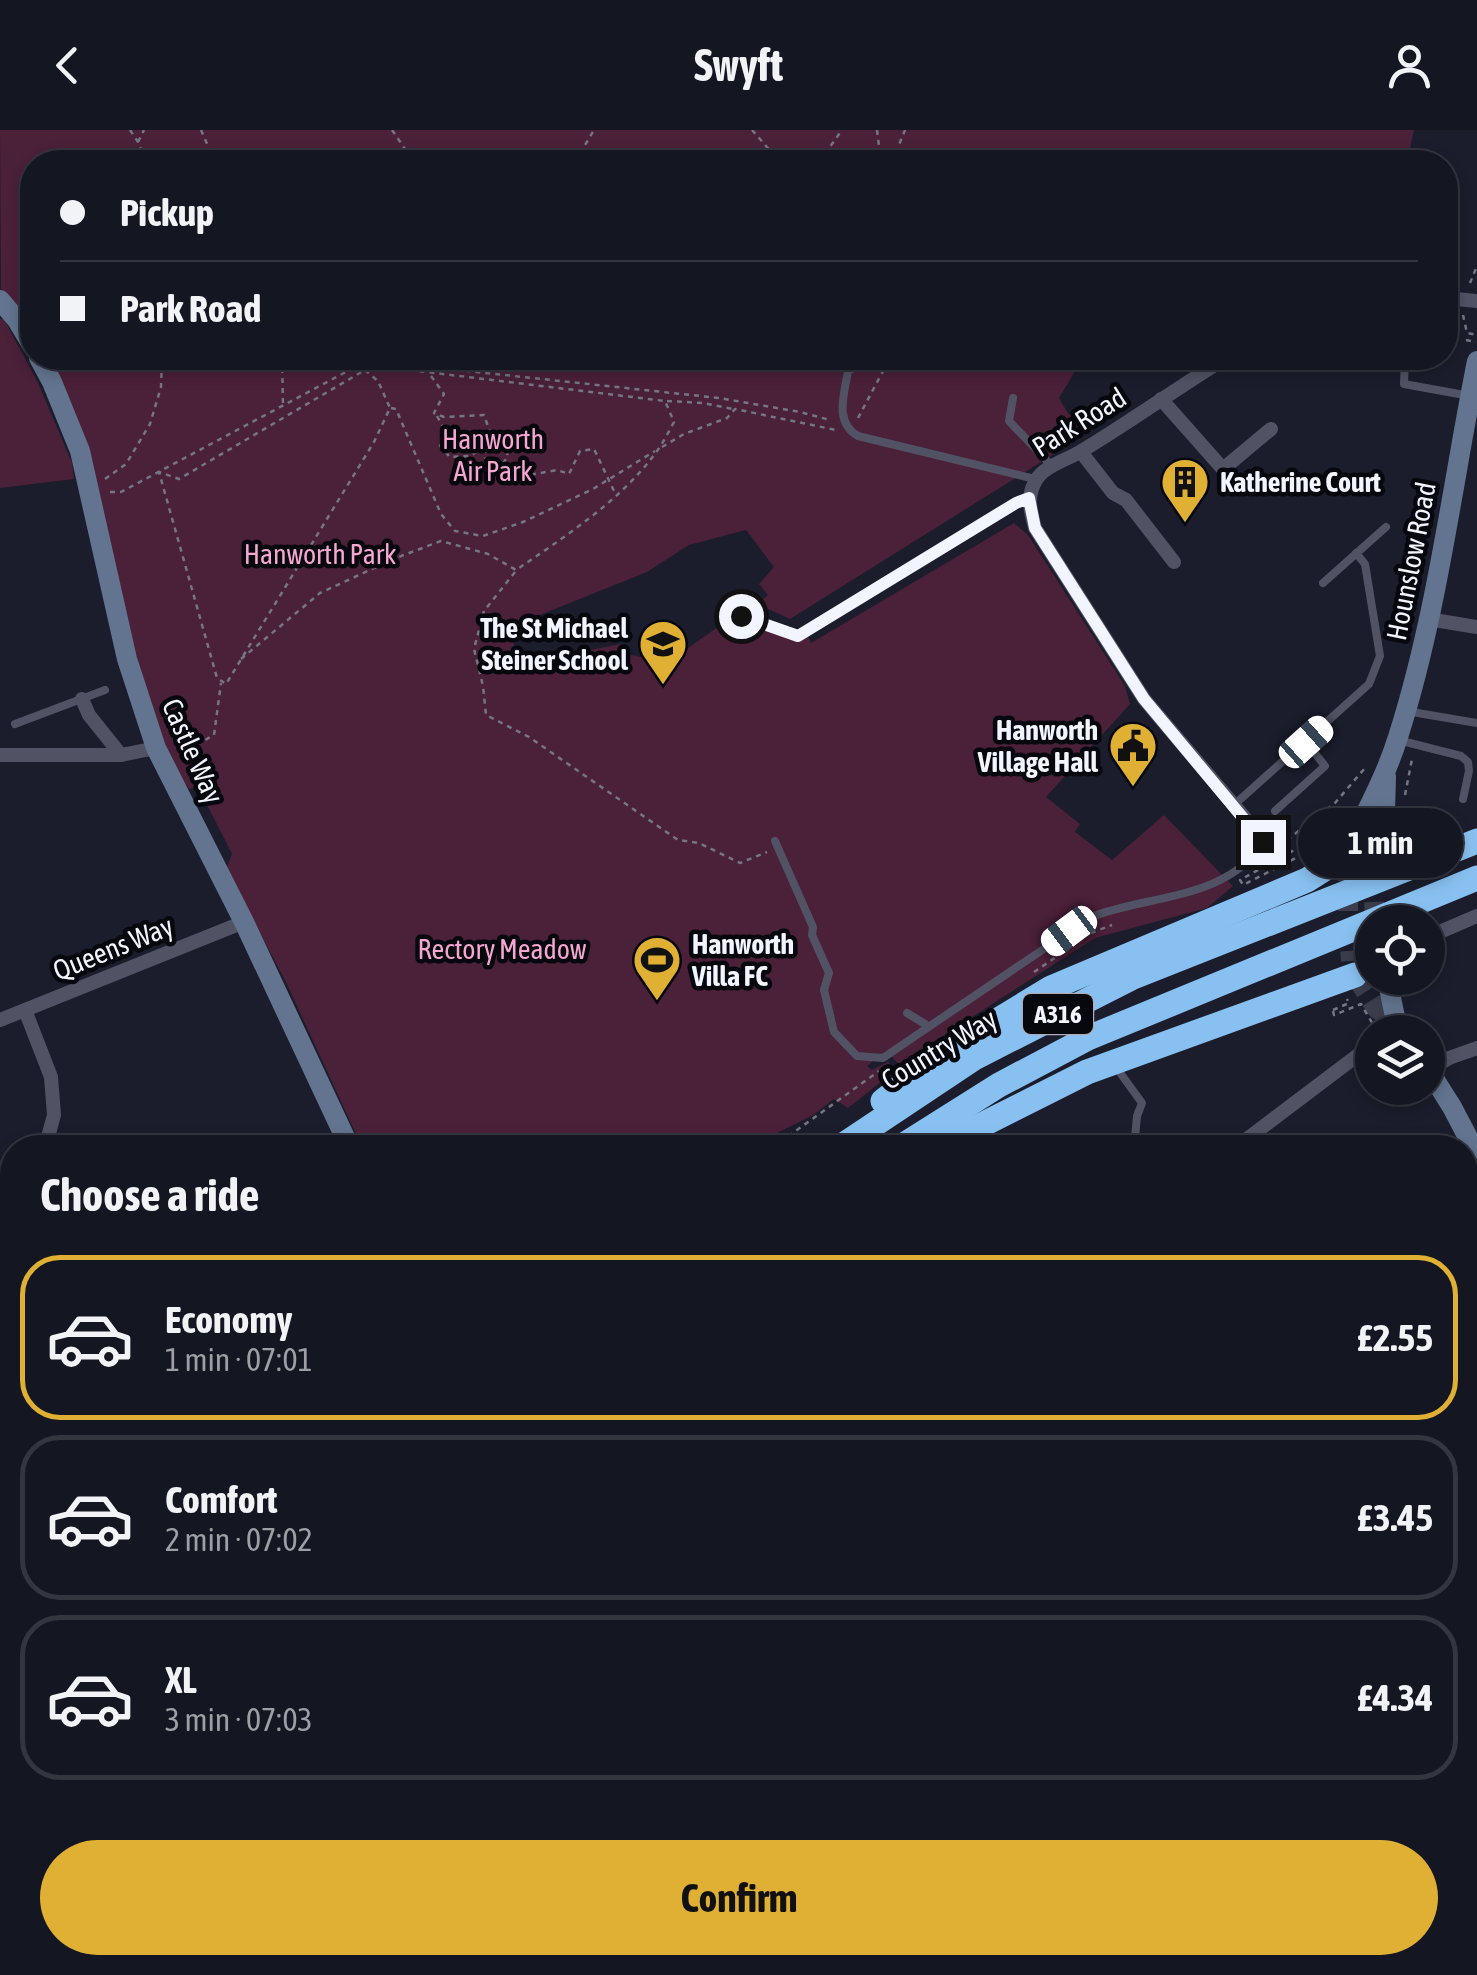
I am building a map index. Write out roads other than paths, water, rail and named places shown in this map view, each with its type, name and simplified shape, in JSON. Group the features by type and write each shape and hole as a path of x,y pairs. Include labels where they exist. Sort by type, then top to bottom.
{"highway":[{"name":"Country Way","path":"858,1135 974,1058 1131,978 1477,841"},
{"path":"840,1135 927,1066 1051,988 1307,880 1348,855"},
{"name":"A316","path":"920,1135 999,1085 1088,1038 1477,878"},
{"path":"962,1135 1087,1072 1355,966"}],"street":[{"path":"0,300 20,325"},
{"name":"Hounslow Road","path":"1348,855 1377,768 1406,742 1406,710 1472,394 1475,348"},
{"name":"Castle Way","path":"46,370 80,451 127,659 156,748 244,922 344,1135"},
{"name":"Park Road","path":"1207,370 1053,466 1035,479 1029,498 1035,528 1144,699 1270,850"},
{"path":"1160,399 1223,469 1271,429"},
{"path":"1081,452 1113,494 1126,500 1174,562"},
{"path":"1428,619 1477,628"},
{"path":"82,699 89,715 121,755"},
{"path":"0,755 121,755 156,748"},
{"name":"Hounslow Road","path":"1377,768 1385,811 1377,844"},
{"path":"1445,929 1477,916"},
{"name":"Queens Way","path":"0,1020 244,922"},
{"path":"26,1010 51,1078 54,1115 49,1135"},
{"path":"1445,1061 1477,1048"},
{"path":"1252,1135 1355,1057"},
{"path":"1445,1096 1467,1135"}],"lane":[{"path":"851,370 842,416 848,430 858,436 1035,479"},
{"path":"1405,370 1404,384 1472,394"},
{"path":"1013,398 1009,421 1053,466"},
{"path":"741,616 798,636 1029,498"},
{"path":"1323,583 1386,527"},
{"path":"1234,806 1369,684 1380,656 1365,564 1356,553"},
{"path":"16,724 105,690"},
{"path":"1406,710 1477,723"},
{"path":"1275,811 1325,766 1306,742"},
{"path":"1406,742 1452,752 1468,762 1463,799"},
{"path":"776,844 829,973 824,990 834,1032 857,1056 882,1058 1091,917 1190,892 1219,881 1256,854 1270,850"},
{"path":"908,1013 927,1028"},
{"path":"1122,1074 1142,1103 1136,1135"}],"tunnel":[{"path":"1374,905 1377,844"},
{"path":"1348,861 1351,961"},
{"path":"1368,995 1386,1015"}],"place":[{"name":"Katherine Court","path":"1185,524"},
{"name":"The St Michael Steiner School","path":"663,686"},
{"name":"Hanworth Village Hall","path":"1133,788"},
{"name":"Hanworth Villa FC","path":"657,1002"}],"park label":[{"name":"Hanworth Air Park","path":"493,455"},
{"name":"Hanworth Park","path":"320,554"},
{"name":"Rectory Meadow","path":"502,949"}]}
